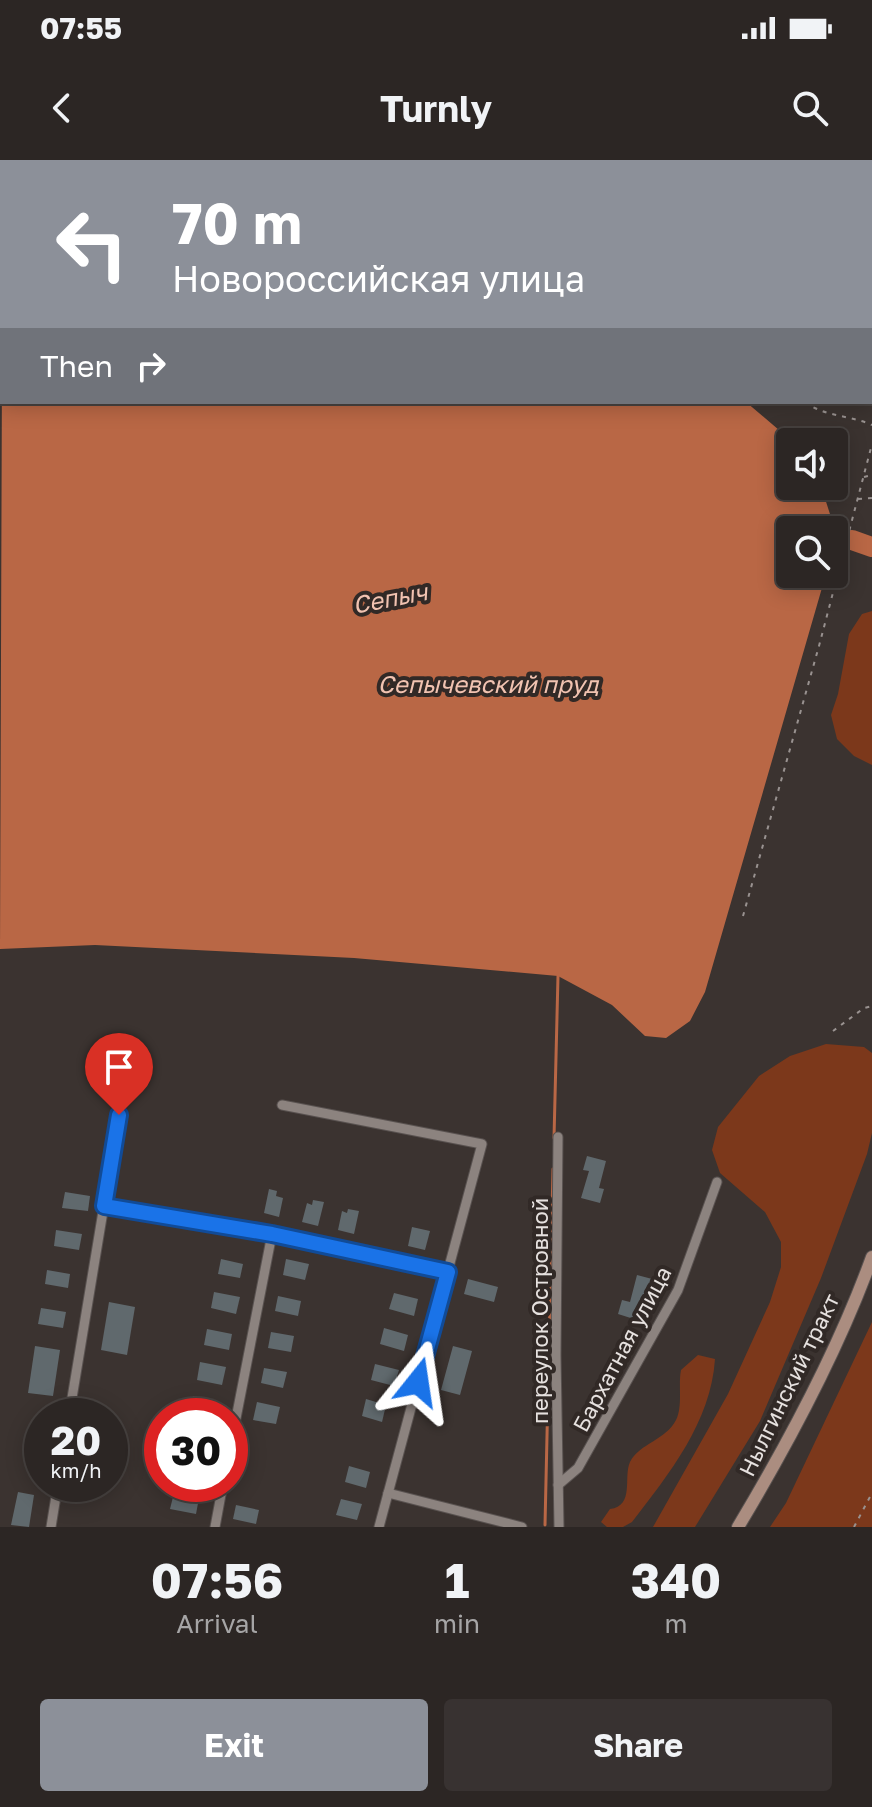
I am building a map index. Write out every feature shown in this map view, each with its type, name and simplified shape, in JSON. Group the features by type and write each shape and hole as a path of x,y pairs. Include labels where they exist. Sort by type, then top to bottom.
{"main road":[{"name":"Нылгинский тракт","path":"738,1527 775,1465 828,1360 872,1257"}],"street":[{"path":"282,1105 482,1144 379,1527"},
{"path":"72,1398 119,1115"},
{"name":"переулок Островной","path":"558,1137 558,1485"},
{"name":"Бархатная улица","path":"558,1485 578,1468 678,1290 717,1182"},
{"path":"104,1206 272,1234 448,1272"},
{"path":"240,1398 272,1234"},
{"path":"558,1485 559,1527"},
{"path":"388,1493 522,1527"},
{"path":"51,1527 55,1502"},
{"path":"215,1527 220,1502"}],"path":[{"path":"809,404 829,415 849,416 872,425"},
{"path":"743,916 872,444"},
{"path":"863,477 872,475"},
{"path":"856,499 872,498"},
{"path":"833,1031 864,1008 872,1006"},
{"path":"854,1527 872,1493"}],"shaded area":[{"path":"872,611 872,765 854,756 837,739 831,715 849,634 862,614"},
{"path":"826,1044 864,1047 872,1053 872,1133 867,1154 821,1278 760,1421 695,1527 653,1527 728,1394 770,1302 781,1267 781,1242 765,1212 720,1173 712,1150 718,1127 759,1076 790,1056"},
{"path":"872,1322 872,1527 770,1527 786,1503"},
{"path":"698,1355 715,1359 712,1382 697,1426 673,1466 632,1522 623,1527 607,1527 601,1522 610,1509 623,1502 630,1462 640,1450 672,1427 676,1420 681,1370"}],"water":[{"name":"Сепычевский пруд","path":"2,404 748,404 777,428 776,500 825,500 831,516 776,516 776,588 822,588 705,992 690,1021 666,1038 645,1036 612,1005 558,976 354,958 95,945 0,949"}],"building":[{"path":"587,1156 606,1161 599,1188 604,1189 600,1203 581,1198 589,1171 583,1170"},
{"path":"269,1189 277,1191 276,1196 283,1198 279,1217 264,1213"},
{"path":"65,1192 90,1196 88,1211 62,1208"},
{"path":"313,1200 324,1202 318,1226 302,1222 307,1203 312,1205"},
{"path":"348,1209 359,1211 354,1234 338,1230 342,1211 347,1213"},
{"path":"412,1227 430,1231 425,1250 408,1246"},
{"path":"56,1230 82,1234 79,1250 54,1246"},
{"path":"221,1259 243,1264 240,1278 218,1274"},
{"path":"286,1259 309,1264 305,1280 283,1275"},
{"path":"47,1270 70,1274 68,1288 45,1284"},
{"path":"637,1275 656,1280 652,1295 645,1293 637,1320 618,1314 622,1300 630,1302"},
{"path":"468,1279 498,1287 494,1302 464,1294"},
{"path":"214,1292 240,1297 236,1314 211,1308"},
{"path":"394,1293 418,1299 414,1316 389,1309"},
{"path":"278,1296 301,1301 298,1316 275,1311"},
{"path":"109,1302 135,1307 127,1355 101,1350"},
{"path":"41,1308 66,1312 63,1328 38,1324"},
{"path":"384,1328 408,1335 404,1351 380,1344"},
{"path":"207,1329 232,1334 229,1350 204,1345"},
{"path":"271,1332 294,1336 291,1352 268,1348"},
{"path":"35,1346 60,1350 53,1396 28,1393"},
{"path":"453,1346 472,1351 460,1395 441,1390"},
{"path":"200,1362 226,1367 222,1385 197,1380"},
{"path":"375,1364 399,1370 394,1386 371,1380"},
{"path":"264,1368 287,1372 283,1388 261,1383"},
{"path":"366,1399 386,1405 382,1422 362,1416"},
{"path":"257,1402 280,1407 276,1424 253,1420"},
{"path":"349,1466 370,1472 366,1488 345,1482"},
{"path":"18,1492 24,1493 24,1502 33,1502 29,1527 11,1525"},
{"path":"341,1499 362,1504 357,1520 336,1515"},
{"path":"172,1502 198,1502 196,1514 170,1509"},
{"path":"236,1505 259,1510 256,1524 233,1519"}],"waterway":[{"name":"Сепыч","path":"852,540 872,547"},
{"path":"554,1138 558,976"},
{"path":"545,1525 553,1169"}],"route":[{"path":"119,1115 104,1206 272,1234 448,1272 418,1382"}]}
